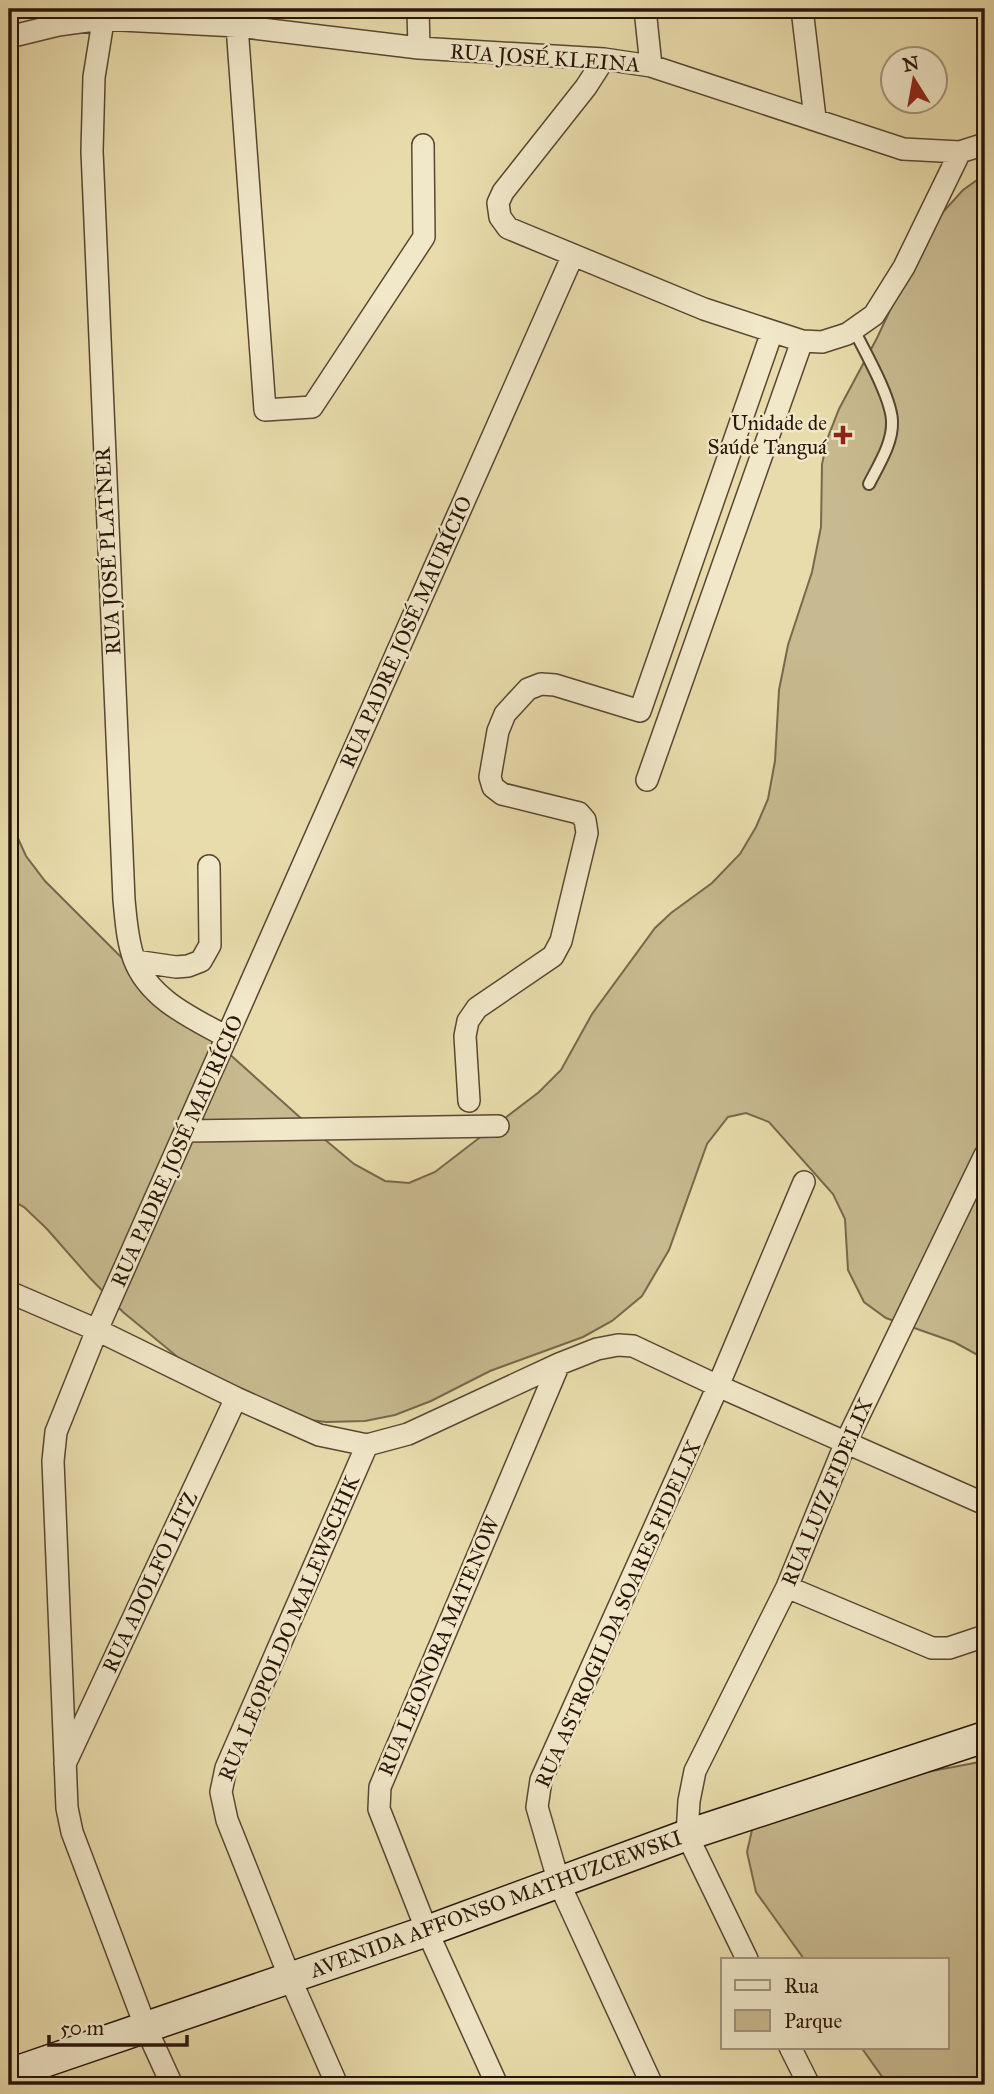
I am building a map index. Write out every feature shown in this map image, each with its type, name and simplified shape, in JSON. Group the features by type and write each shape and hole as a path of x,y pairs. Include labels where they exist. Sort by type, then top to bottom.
{"street":[{"path":"418,9 419,48"},
{"path":"645,9 651,66"},
{"path":"802,9 814,118"},
{"name":"RUA JOSÉ KLEINA","path":"9,37 103,14 237,26 419,48 604,59 651,66 903,149 960,152 985,144"},
{"name":"RUA JOSÉ PLATNER","path":"103,14 94,77 94,241 124,900 135,961 158,993 179,1011 227,1037"},
{"path":"237,26 265,410 312,407 424,237 423,145"},
{"path":"604,59 586,87 503,192 498,203 500,217 508,228 704,309 803,341 822,342 854,330 874,315 904,267 960,152"},
{"name":"RUA PADRE JOSÉ MAURÍCIO","path":"172,2085 146,2028 72,1832 67,1808 53,1461 56,1432 97,1331 573,255"},
{"path":"469,1101 465,1036 468,1021 477,1008 553,956 561,941 587,833 585,820 579,813 502,794 493,786 490,777 498,731 505,714 528,689 541,684 555,685 640,711 772,332"},
{"path":"647,780 803,341"},
{"path":"135,961 176,967 201,961 210,945 209,866"},
{"path":"186,1131 498,1126"},
{"name":"RUA LUIZ FIDELIX","path":"687,1835 688,1801 695,1772 787,1587 846,1442 985,1155"},
{"name":"RUA ASTROGILDA SOARES FIDELIX","path":"652,2085 559,1883 537,1807 541,1780 718,1386 804,1182"},
{"path":"9,1292 319,1434 367,1445 408,1434 597,1349 618,1345 634,1346 985,1504"},
{"name":"RUA LEONORA MATENOW","path":"497,2085 427,1931 379,1809 380,1787 559,1364"},
{"name":"RUA ADOLFO LITZ","path":"64,1767 236,1398"},
{"name":"RUA LEOPOLDO MALEWSCHIK","path":"337,2085 290,1978 227,1819 221,1792 226,1768 367,1445"},
{"path":"787,1587 932,1648 949,1648 985,1636"},
{"name":"AVENIDA AFFONSO MATHUZCEWSKI","path":"9,2074 427,1931 687,1835 985,1737"},
{"path":"687,1835 747,1958"},
{"path":"790,2048 809,2085"}],"lane":[{"path":"854,330 886,400 892,421 886,448 869,484"}],"green space":[{"path":"980,178 985,180 985,1359 954,1342 886,1318 864,1302 848,1270 845,1219 833,1194 769,1122 746,1113 728,1117 707,1144 669,1250 642,1296 612,1321 583,1337 490,1371 431,1401 395,1415 365,1421 326,1422 294,1418 203,1378 123,1312 47,1229 24,1207 9,1199 9,801 11,823 26,856 45,881 120,956 323,1138 354,1164 385,1181 409,1183 435,1172 539,1092 561,1070 592,1014 655,928 712,883 740,854 756,827 768,799 775,761 779,690 788,645 812,572 821,527 822,464 828,437 839,409 877,338 913,261 943,212 963,190"},
{"path":"9,575 14,603 17,659 9,799"},
{"path":"985,1761 985,2085 888,2085 862,2048 948,2048 948,1958 803,1958 756,1892 747,1852 752,1830 766,1813 821,1792"}],"place":[{"name":"Unidade de Saúde Tanguá","path":"843,435"}]}
